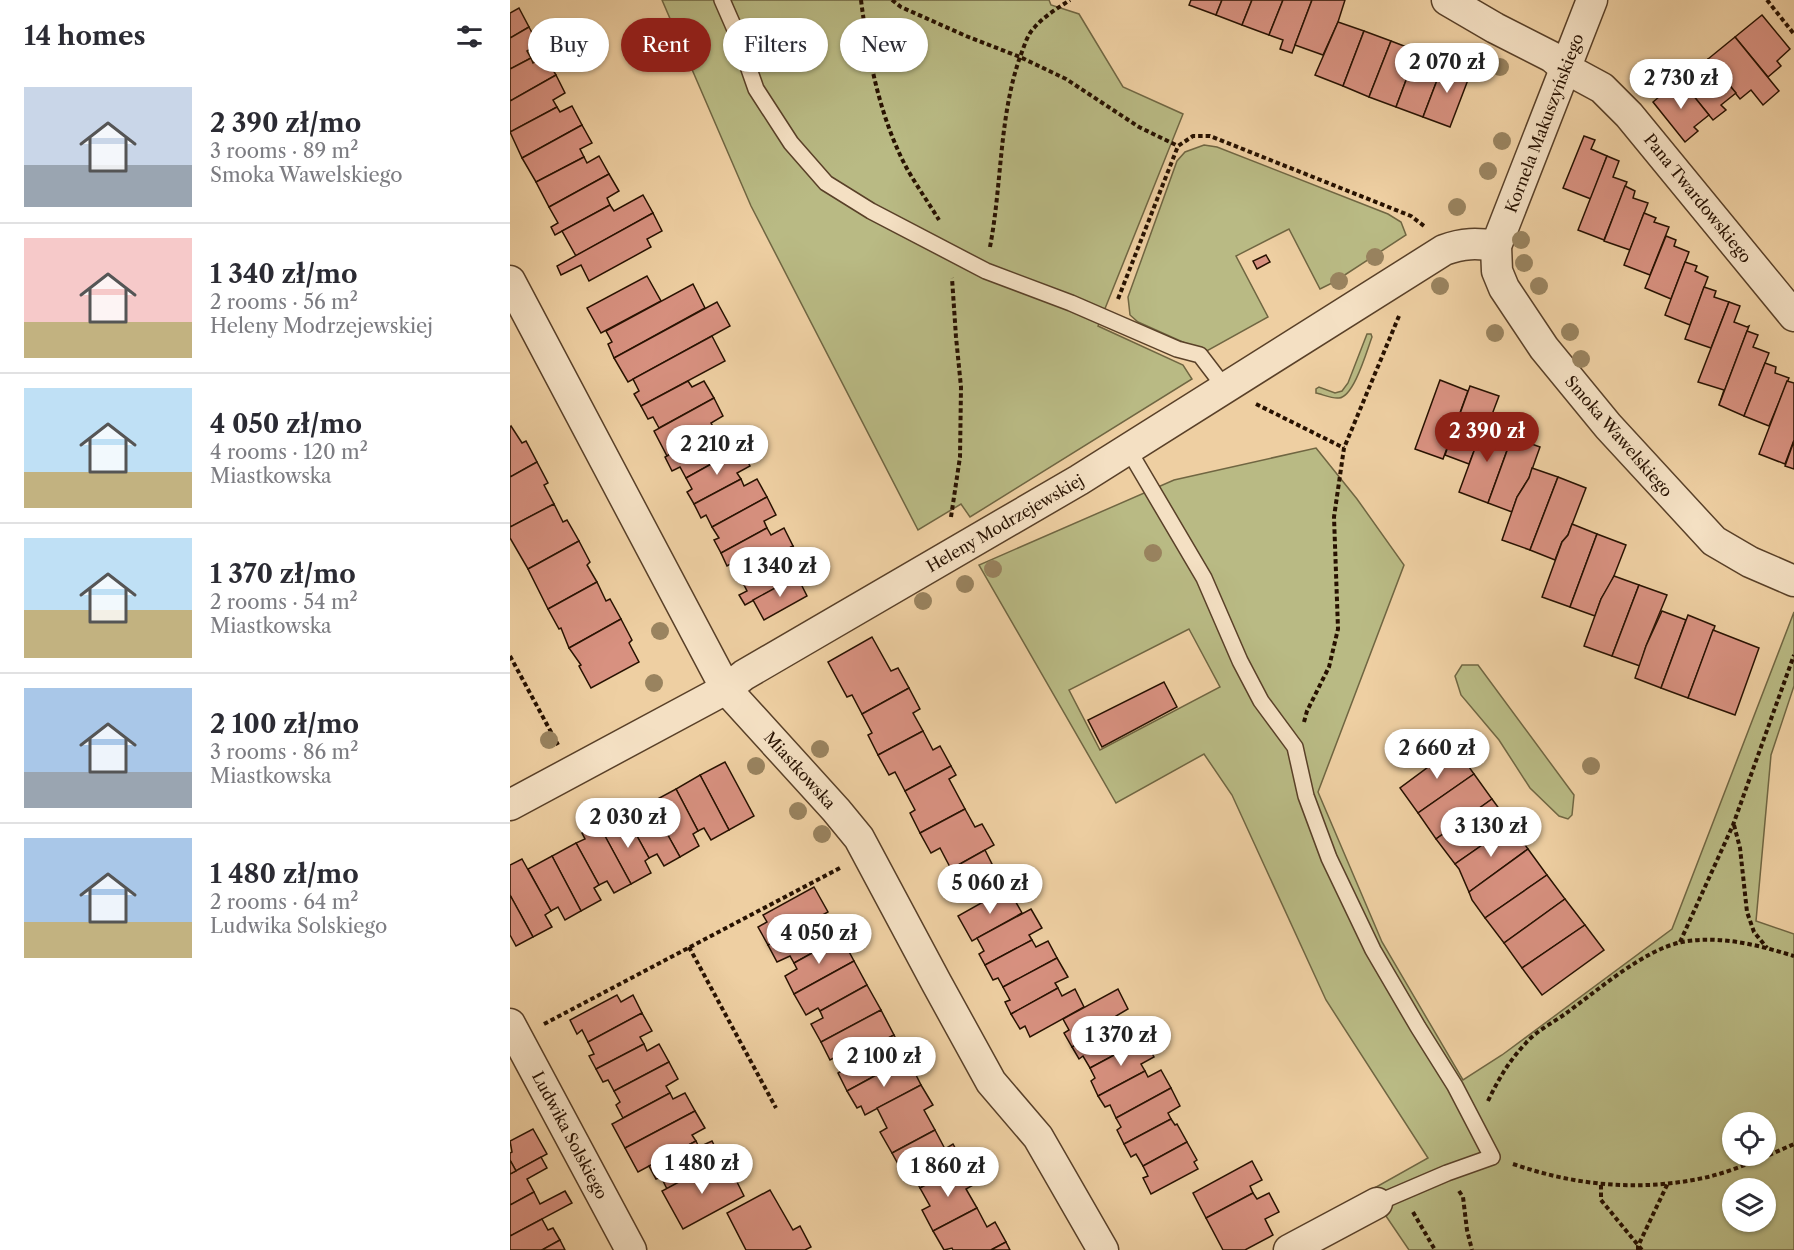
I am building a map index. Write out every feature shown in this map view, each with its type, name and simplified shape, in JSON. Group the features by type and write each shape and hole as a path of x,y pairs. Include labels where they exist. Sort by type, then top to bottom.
{"street":[{"name":"Pana Twardowskiego","path":"1447,0 1552,57 1565,68 1602,88 1629,115 1794,316"},
{"name":"Kornela Makuszyńskiego","path":"1496,246 1592,0"},
{"name":"Heleny Modrzejewskiej","path":"510,805 726,689 744,675 1079,480 1444,250 1472,243 1496,246"},
{"name":"Smoka Wawelskiego","path":"1496,246 1497,271 1504,288 1544,348 1608,426 1714,541 1750,562 1794,580"},
{"name":"Miastkowska","path":"510,281 726,689 859,838 991,1082 1038,1137 1103,1250"},
{"name":"Ludwika Solskiego","path":"510,1023 518,1057 634,1249"},
{"path":"1288,1250 1389,1197"}],"lane":[{"path":"722,0 756,89 791,143 826,183 871,212 986,271 1071,303 1177,350 1200,355 1226,389"},
{"path":"1128,449 1204,578 1240,661 1261,700 1295,747 1306,796 1329,858 1368,940 1412,1018 1455,1086 1492,1157 1389,1197"}],"path":[{"path":"861,0 866,40 879,101 903,161 957,256 956,337 961,387 960,446 953,517 947,520"},
{"path":"892,0 901,7 1066,79 1139,127 1178,146"},
{"path":"986,271 994,229 1008,102 1020,57 1033,28 1049,13 1071,0"},
{"path":"1767,0 1794,34"},
{"path":"1111,320 1178,146 1193,135 1209,135 1411,216 1426,228"},
{"path":"1295,747 1307,711 1329,667 1338,629 1334,517 1344,447 1400,315"},
{"path":"1226,389 1344,447"},
{"path":"1679,943 1733,825 1794,655"},
{"path":"510,656 558,746"},
{"path":"1733,825 1740,848 1747,912 1754,932 1767,948"},
{"path":"543,1024 843,867"},
{"path":"1477,1128 1499,1078 1526,1042 1637,962 1679,943 1713,940 1767,948 1794,956"},
{"path":"689,947 776,1108"},
{"path":"1492,1157 1536,1172 1601,1185 1638,1186 1710,1176 1794,1144"},
{"path":"1447,1173 1463,1197 1472,1250"},
{"path":"1601,1185 1601,1200 1639,1249 1668,1183"},
{"path":"1389,1197 1435,1250"}],"green space":[{"path":"662,0 1049,0 1051,5 1079,14 1123,87 1183,114 1098,326 1183,365 1192,379 970,517 961,504 918,530 751,206 693,72 711,72 711,18 670,18"},
{"path":"1204,145 1217,147 1388,214 1401,222 1406,235 1320,289 1289,229 1236,256 1268,317 1205,352 1138,322 1130,315 1128,297 1177,161 1185,152"},
{"path":"1367,334 1371,334 1372,337 1355,382 1345,396 1339,398 1316,393 1319,387 1335,393 1342,391 1348,383"},
{"path":"1316,448 1357,499 1404,565 1318,792 1382,942 1463,1080 1502,1055 1672,929 1794,612 1794,686 1771,755 1756,921 1794,934 1794,1250 1409,1250 1369,1191 1428,1158 1326,1000 1232,795 1204,754 1116,803 979,565 1174,480","holes":["1189,629 1220,687 1100,750 1069,690"]},
{"path":"1462,665 1478,665 1574,795 1572,815 1568,819 1559,816 1530,788 1499,740 1461,695 1455,676"}],"building":[{"path":"1191,0 1222,0 1216,15 1189,5"},
{"path":"1222,0 1252,0 1242,25 1216,15"},
{"path":"1252,0 1283,0 1269,35 1242,25"},
{"path":"1283,0 1312,0 1292,53 1280,49 1283,40 1269,35"},
{"path":"1312,0 1345,0 1323,55 1295,45"},
{"path":"519,8 528,28 510,38 510,13"},
{"path":"1762,15 1790,49 1777,61 1781,66 1768,77 1735,37"},
{"path":"1338,22 1364,31 1343,86 1315,75"},
{"path":"528,28 528,60 510,69 510,38"},
{"path":"1364,31 1391,41 1369,97 1343,86"},
{"path":"1735,37 1779,91 1763,105 1751,90 1740,99 1708,59"},
{"path":"1391,41 1417,51 1396,107 1369,97"},
{"path":"1417,51 1440,58 1444,62 1423,117 1396,107"},
{"path":"1708,59 1736,93 1721,105 1726,110 1713,120 1681,81"},
{"path":"528,60 528,72 554,72 556,75 510,101 510,69"},
{"path":"1444,62 1471,72 1450,127 1423,117"},
{"path":"556,75 565,93 553,100 557,107 510,132 510,101"},
{"path":"1680,79 1709,115 1694,127 1698,131 1685,142 1653,102"},
{"path":"572,106 582,125 522,158 510,132 557,107 560,112"},
{"path":"582,125 592,143 580,149 584,157 536,182 522,158"},
{"path":"1584,136 1595,140 1591,149 1607,156 1591,199 1563,188"},
{"path":"599,156 609,174 549,207 536,182 584,157 587,163"},
{"path":"1607,156 1619,161 1613,177 1627,182 1604,240 1578,230"},
{"path":"609,174 619,191 607,198 610,205 555,235 551,227 558,223 549,207"},
{"path":"1625,186 1635,191 1633,198 1648,203 1630,250 1604,241"},
{"path":"643,195 653,213 576,256 562,231 610,205 614,211"},
{"path":"653,213 662,231 647,239 651,247 589,281 581,265 561,275 557,266"},
{"path":"1644,213 1656,218 1654,222 1669,227 1650,275 1624,265"},
{"path":"1666,236 1676,240 1674,246 1689,252 1671,299 1645,288"},
{"path":"1266,255 1270,262 1257,269 1253,261"},
{"path":"1685,262 1697,266 1695,271 1708,277 1690,325 1665,315"},
{"path":"647,276 661,301 601,333 587,308"},
{"path":"693,284 705,308 614,358 608,344 612,342 606,331"},
{"path":"1704,287 1716,291 1714,297 1729,302 1711,348 1685,339"},
{"path":"717,302 730,326 628,382 614,358"},
{"path":"1729,302 1740,306 1734,322 1749,326 1719,405 1724,390 1698,382"},
{"path":"1747,331 1758,335 1753,347 1769,353 1744,416 1719,405"},
{"path":"712,336 725,361 641,406 634,394 639,391 633,379"},
{"path":"1765,363 1776,367 1775,373 1789,378 1769,426 1744,416"},
{"path":"1440,380 1468,391 1443,459 1415,449"},
{"path":"688,381 692,387 704,381 714,398 659,428 653,417 648,419 641,406"},
{"path":"1787,381 1794,383 1794,440 1785,464 1759,454"},
{"path":"1470,386 1499,396 1485,433 1469,464 1445,455"},
{"path":"714,398 723,416 711,423 715,430 667,456 654,431"},
{"path":"1489,422 1514,431 1488,503 1459,492 1474,451"},
{"path":"510,427 522,443 526,441 537,462 510,477"},
{"path":"715,430 719,437 731,431 740,448 686,478 680,467 672,471 665,457"},
{"path":"1512,437 1540,447 1529,478 1517,497 1512,512 1488,503"},
{"path":"1794,441 1794,469 1785,466"},
{"path":"740,448 750,466 737,473 741,479 694,504 687,492 692,489 686,478"},
{"path":"537,462 548,483 544,485 554,504 510,527 510,477"},
{"path":"1532,468 1558,477 1530,550 1502,540 1517,497 1529,478"},
{"path":"1558,477 1586,488 1568,535 1562,542 1555,560 1530,550"},
{"path":"741,479 744,486 757,479 767,497 712,527 706,515 701,518 694,504"},
{"path":"767,497 776,515 764,521 767,528 721,553 714,540 719,538 712,527"},
{"path":"554,504 563,522 567,520 579,541 528,569 510,538 510,527"},
{"path":"1572,524 1597,534 1570,607 1542,597 1562,542 1568,535"},
{"path":"767,528 771,535 784,528 793,546 739,575 732,563 727,566 721,553"},
{"path":"1597,534 1626,545 1595,616 1570,607"},
{"path":"579,541 590,562 587,565 597,582 548,609 528,569"},
{"path":"793,546 807,571 745,605 739,595 747,591 739,575"},
{"path":"797,576 807,596 764,620 753,600"},
{"path":"1614,576 1639,585 1612,656 1584,646 1601,599"},
{"path":"597,582 606,601 610,599 621,619 569,648 561,628 559,629 548,609"},
{"path":"1639,585 1667,595 1640,666 1612,656"},
{"path":"1662,611 1686,620 1661,688 1635,678"},
{"path":"1688,615 1715,626 1688,698 1661,688"},
{"path":"621,619 632,640 629,643 639,662 591,688 579,666 581,665 569,648"},
{"path":"1713,630 1759,648 1735,715 1688,698"},
{"path":"872,637 891,671 898,668 909,688 862,714 852,695 847,697 828,662"},
{"path":"1164,682 1177,707 1102,747 1088,720"},
{"path":"909,688 920,709 913,713 923,731 878,755 868,735 872,733 862,714"},
{"path":"923,731 933,750 940,746 951,766 905,791 895,772 889,775 878,755"},
{"path":"1455,747 1474,774 1418,813 1400,788"},
{"path":"725,762 754,816 729,830 700,775"},
{"path":"951,766 956,775 949,779 965,809 920,833 910,813 915,810 905,791"},
{"path":"1474,774 1492,799 1436,839 1418,813"},
{"path":"700,775 729,830 711,840 704,828 698,831 676,789"},
{"path":"676,789 698,831 693,834 699,846 680,857 650,803"},
{"path":"1492,799 1511,825 1455,864 1436,839"},
{"path":"650,803 680,857 664,866 657,854 649,858 626,816"},
{"path":"965,809 975,827 982,824 994,845 951,869 940,848 931,853 920,833"},
{"path":"626,816 649,858 645,861 651,873 631,884 601,829"},
{"path":"599,825 631,884 614,893 607,881 599,885 576,843 585,839 582,833"},
{"path":"1511,825 1528,849 1469,892 1455,864"},
{"path":"576,843 599,885 594,888 601,900 581,911 552,856"},
{"path":"1528,849 1547,875 1485,918 1469,892"},
{"path":"985,850 992,864 958,882 951,869"},
{"path":"552,856 581,911 565,920 558,907 551,911 528,869"},
{"path":"522,859 551,911 545,915 552,927 533,937 510,895 510,865"},
{"path":"1547,875 1565,899 1504,943 1485,918"},
{"path":"814,887 828,912 768,945 758,927 767,922 763,915"},
{"path":"1006,889 1022,913 972,941 958,916"},
{"path":"510,895 533,937 516,946 510,935"},
{"path":"1565,899 1585,925 1522,968 1504,943"},
{"path":"1031,909 1042,928 1029,935 1032,940 985,965 979,954 984,951 977,938"},
{"path":"823,915 829,926 834,924 841,937 794,963 790,956 777,962 768,945"},
{"path":"1585,925 1604,950 1542,995 1522,968"},
{"path":"841,937 854,961 794,994 785,976 797,969 794,963"},
{"path":"1032,940 1036,947 1048,941 1057,958 1003,987 998,978 993,980 985,965"},
{"path":"1057,958 1068,977 1055,983 1058,988 1011,1014 1005,1002 1010,1000 1003,987"},
{"path":"854,961 867,985 820,1011 818,1008 806,1015 794,994"},
{"path":"867,985 881,1010 821,1042 811,1024 823,1018 820,1011"},
{"path":"1058,988 1062,996 1075,989 1084,1007 1030,1037 1025,1026 1020,1029 1011,1014"},
{"path":"1118,989 1128,1009 1116,1016 1119,1022 1072,1047 1064,1033 1069,1030 1063,1019"},
{"path":"617,995 621,1002 633,995 642,1013 588,1042 582,1030 577,1034 570,1020"},
{"path":"881,1010 894,1035 846,1060 843,1053 830,1060 821,1042"},
{"path":"642,1013 652,1031 640,1037 644,1044 596,1069 589,1056 594,1054 588,1042"},
{"path":"1135,1021 1144,1039 1090,1068 1083,1056 1079,1059 1072,1047 1119,1022 1122,1028"},
{"path":"894,1035 900,1046 895,1048 902,1061 847,1091 838,1073 850,1066 846,1060"},
{"path":"1144,1039 1154,1057 1141,1064 1145,1071 1098,1096 1091,1081 1095,1078 1090,1068"},
{"path":"644,1044 647,1051 659,1044 669,1062 614,1091 608,1080 603,1082 596,1069"},
{"path":"902,1061 908,1072 913,1069 921,1085 865,1115 861,1106 857,1108 847,1091"},
{"path":"669,1062 678,1079 666,1086 670,1093 623,1118 616,1105 620,1102 614,1091"},
{"path":"1161,1070 1171,1088 1116,1118 1110,1105 1105,1107 1098,1096 1145,1071 1148,1077"},
{"path":"921,1085 933,1105 924,1110 935,1130 892,1153 880,1132 887,1128 877,1108"},
{"path":"1171,1088 1180,1106 1168,1113 1171,1119 1124,1144 1117,1130 1121,1127 1116,1118"},
{"path":"670,1093 673,1099 685,1093 695,1111 625,1148 612,1124"},
{"path":"695,1111 705,1128 692,1135 696,1141 638,1172 625,1148"},
{"path":"1171,1119 1175,1125 1177,1124 1187,1142 1143,1166 1136,1154 1131,1157 1124,1144"},
{"path":"533,1129 547,1154 516,1171 510,1160 512,1152 510,1141"},
{"path":"935,1130 945,1149 953,1144 964,1164 920,1188 910,1170 903,1173 892,1153"},
{"path":"696,1141 699,1147 712,1141 721,1159 667,1189 661,1177 656,1179 649,1166"},
{"path":"1187,1142 1197,1160 1194,1162 1198,1169 1151,1194 1143,1178 1148,1176 1143,1166"},
{"path":"541,1157 547,1168 527,1179 534,1192 510,1205 510,1174"},
{"path":"510,1160 516,1171 510,1174"},
{"path":"718,1161 726,1178 733,1174 744,1196 683,1229 662,1191"},
{"path":"1252,1161 1262,1180 1250,1186 1253,1193 1206,1218 1193,1193"},
{"path":"964,1164 975,1184 966,1189 977,1208 933,1231 922,1210 930,1206 920,1188"},
{"path":"770,1190 793,1230 800,1226 811,1247 805,1250 746,1250 727,1213"},
{"path":"565,1191 572,1203 510,1236 510,1205 534,1192 540,1204"},
{"path":"1253,1193 1257,1199 1269,1193 1279,1212 1265,1219 1273,1235 1245,1250 1223,1250 1206,1218"},
{"path":"977,1208 987,1227 995,1222 1006,1242 991,1250 953,1250 952,1248 944,1250 933,1231"},
{"path":"542,1219 548,1230 553,1228 560,1240 542,1250 510,1250 510,1236"},
{"path":"560,1240 565,1250 542,1250"},
{"path":"1006,1242 1010,1250 991,1250"}]}
